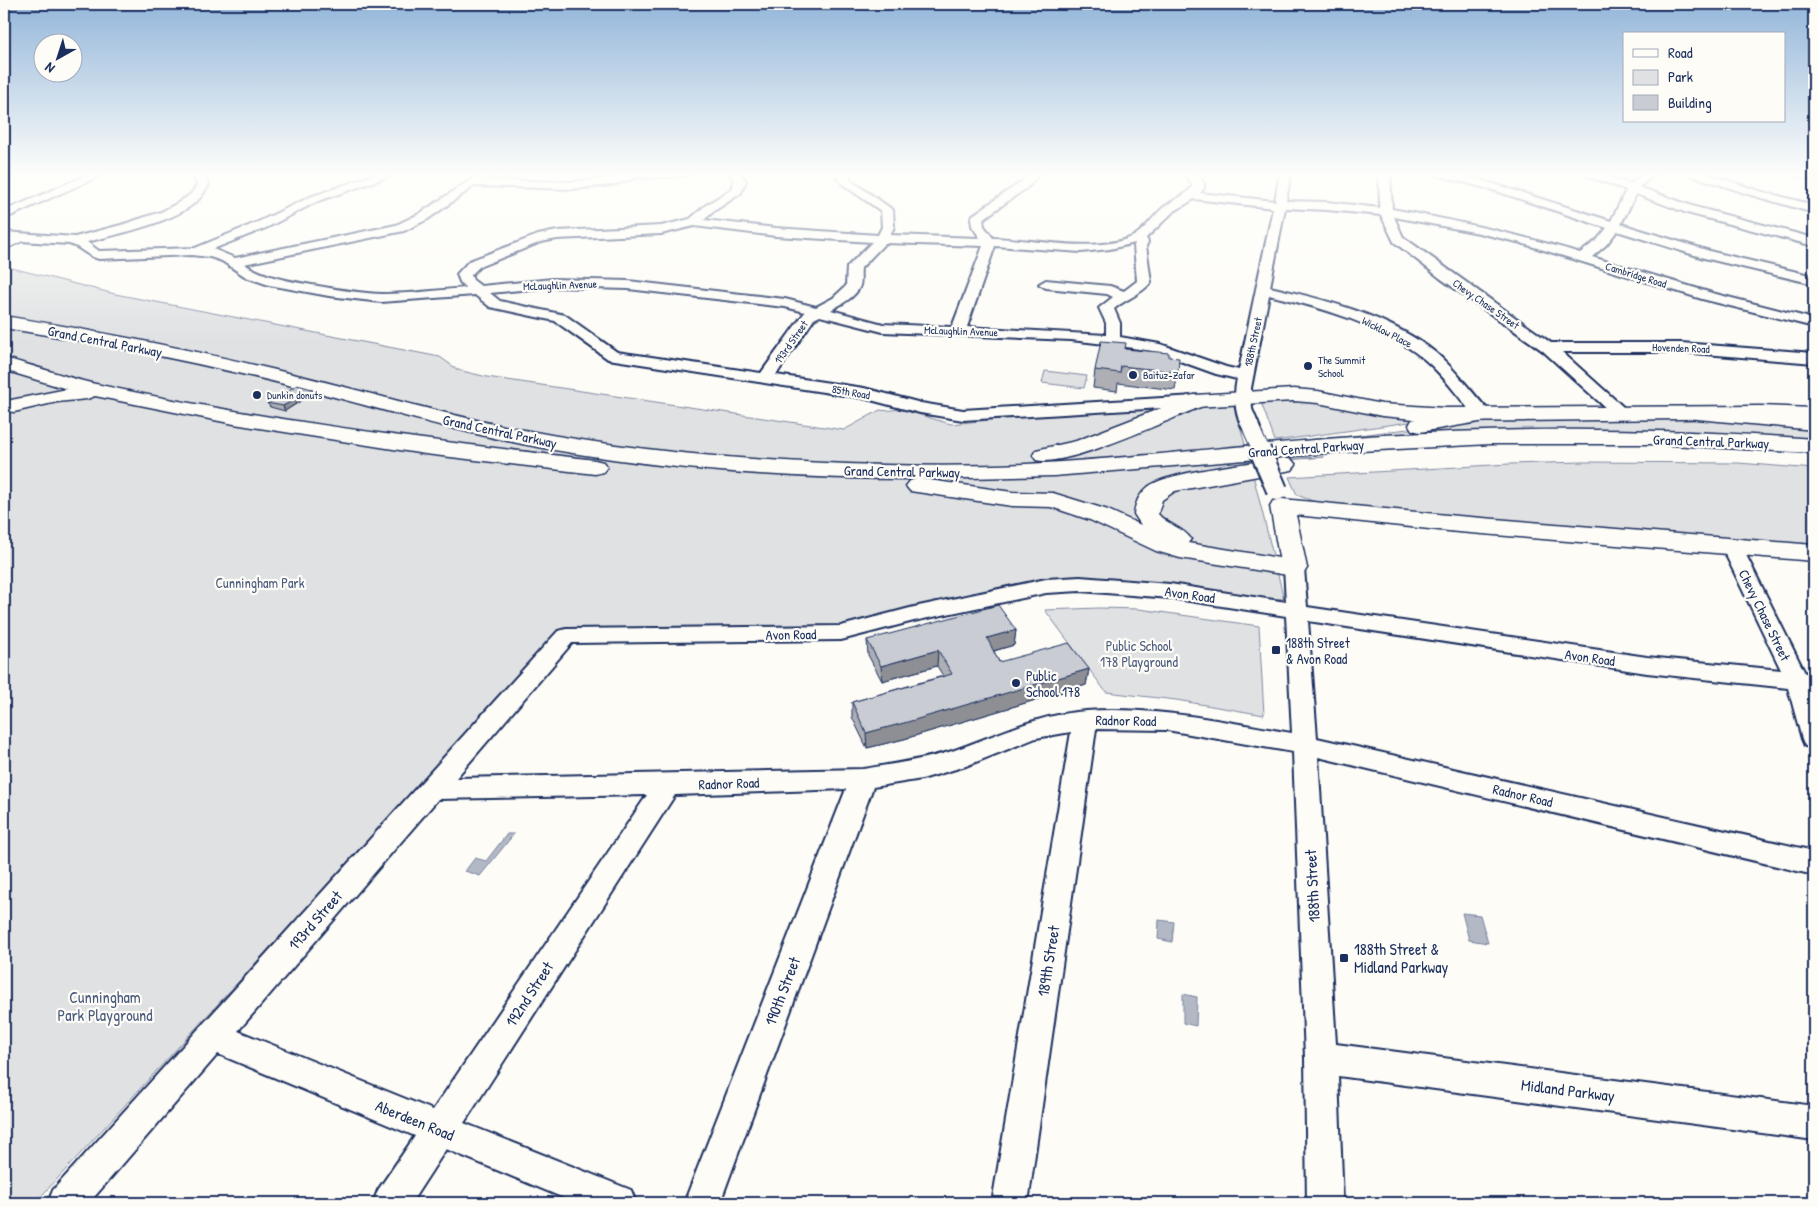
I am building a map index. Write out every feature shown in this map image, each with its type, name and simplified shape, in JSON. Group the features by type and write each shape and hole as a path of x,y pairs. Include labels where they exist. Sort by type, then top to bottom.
{"main road":[{"path":"4,308 28,318 107,333 167,352"},
{"name":"Grand Central Parkway","path":"4,322 167,352 449,421 561,444 687,460 823,470 953,472 1054,469 1374,443 1490,438 1589,437 1814,446"},
{"path":"72,333 114,349 223,372 249,383"},
{"path":"4,356 139,390 193,401 217,401"},
{"name":"Grand Central Parkway","path":"4,364 109,393 327,432 465,452 593,467 706,477 806,483 902,484 1075,480 1291,464 1495,452 1704,453 1814,460"},
{"path":"4,364 36,384 31,393 14,406 70,394 109,393"},
{"name":"Grand Central Parkway","path":"1244,387 1279,395 1318,397 1404,413 1481,416 1760,412 1814,415"},
{"name":"85th Road","path":"1195,401 1244,387"},
{"path":"999,459 1047,455 1076,449 1195,401"},
{"path":"351,403 387,412 449,421"},
{"path":"1705,414 1786,419 1814,423"},
{"path":"687,460 904,462 1062,458 1285,443 1481,416"},
{"path":"321,423 465,452"},
{"path":"1291,464 1180,482 1163,487 1149,499 1146,514 1155,526 1182,541 1292,558"},
{"path":"902,484 1012,499 1053,500 1100,515 1158,542 1189,552 1292,558"},
{"path":"1292,558 1280,498 1458,524 1732,548 1814,553"}],"street":[{"path":"74,241 117,229"},
{"path":"198,252 254,229"},
{"path":"232,262 393,229"},
{"path":"477,291 467,282 464,274 474,264 538,239 557,235 594,232 664,229"},
{"path":"744,229 906,240 990,244 1026,243 1082,249 1139,242 1151,229"},
{"path":"870,251 882,238 887,229"},
{"path":"981,229 990,244"},
{"path":"982,229 1026,243"},
{"name":"188th Street","path":"1275,229 1244,387 1244,409 1280,498"},
{"name":"Chevy Chase Street","path":"1394,229 1398,239 1418,256 1548,348 1624,415"},
{"name":"Cambridge Road","path":"1480,229 1525,240 1707,296 1814,323"},
{"path":"1581,258 1600,244 1611,229"},
{"path":"1625,229 1674,245 1814,280"},
{"path":"1764,229 1814,242"},
{"name":"McLaughlin Avenue","path":"8,240 74,241 83,244 91,253 103,255 198,252 221,255 247,272 266,280 353,295 396,298 553,284 609,283 773,302 819,311 875,327 1071,336 1120,341 1244,387"},
{"path":"870,251 906,240"},
{"path":"1120,341 1106,308 1114,301 1125,297 1144,282 1139,242"},
{"path":"958,331 990,244"},
{"name":"193rd Street","path":"766,378 809,316 838,301 853,287 854,267 870,251"},
{"path":"1046,284 1110,290 1125,297"},
{"name":"Wicklow Place","path":"1264,290 1332,308 1404,339 1430,356 1481,416"},
{"name":"85th Road","path":"477,291 495,304 560,318 613,356 864,393 920,408 962,415 1195,401"},
{"name":"Hovenden Road","path":"1548,348 1614,346 1708,348 1814,358"},
{"name":"Chevy Chase Street","path":"1732,548 1806,681 1814,739"},
{"name":"188th Street","path":"1292,558 1305,745 1321,1058 1325,1203"},
{"name":"Avon Road","path":"566,636 841,633 914,614 1036,588 1080,584 1170,590 1261,604 1331,619 1647,665 1806,681"},
{"name":"193rd Street","path":"66,1203 566,636"},
{"name":"Radnor Road","path":"430,789 863,779 922,769 957,759 1033,730 1085,720 1167,721 1305,745 1814,863"},
{"name":"189th Street","path":"1010,1203 1085,720"},
{"name":"190th Street","path":"702,1203 863,779"},
{"name":"192nd Street","path":"391,1203 668,785"},
{"name":"Aberdeen Road","path":"213,1036 618,1203"},
{"name":"Midland Parkway","path":"1321,1058 1814,1123"}],"green space":[{"name":"Cunningham Park","path":"4,266 115,294 440,357 458,370 487,377 844,430 880,410 904,410 951,424 1232,395 1249,460 1324,457 1250,463 1284,599 1070,589 986,600 834,635 558,634 35,1203 4,1203"},
{"path":"1045,371 1087,376 1084,388 1042,383"},
{"path":"1295,396 1424,420 1275,441 1262,405 1263,401"},
{"path":"1715,416 1814,425 1814,440 1707,435 1302,442 1465,422"},
{"path":"1583,462 1738,463 1814,469 1814,547 1666,539 1318,503 1297,495 1289,477 1509,464"},
{"name":"Public School 178 Playground","path":"1139,609 1259,626 1264,715 1176,700 1106,692 1045,610"}],"shaded area":[{"path":"507,834 514,834 480,876 465,871 475,858 486,861"},
{"path":"1462,913 1480,915 1488,943 1469,940"},
{"path":"1159,920 1174,922 1172,942 1158,939"},
{"path":"1183,994 1197,997 1196,1026 1183,1023"}],"building":[{"path":"1101,341 1126,343 1125,349 1169,353 1169,357 1179,358 1178,372 1121,366 1120,373 1095,370"},
{"path":"297,385 312,389 283,406 267,403"},
{"name":"Public School 178","path":"998,605 1016,630 987,638 999,662 1069,643 1089,669 866,733 852,702 952,674 938,650 881,666 867,640"}],"place":[{"name":"The Summit School","path":"1308,366"},
{"name":"Baituz-Zafar","path":"1133,375"},
{"name":"Dunkin donuts","path":"257,395"},
{"name":"188th Street & Avon Road","path":"1276,650"},
{"name":"Public School 178","path":"1016,683"},
{"name":"188th Street & Midland Parkway","path":"1344,958"}],"park label":[{"name":"Cunningham Park Playground","path":"105,1006"}]}
